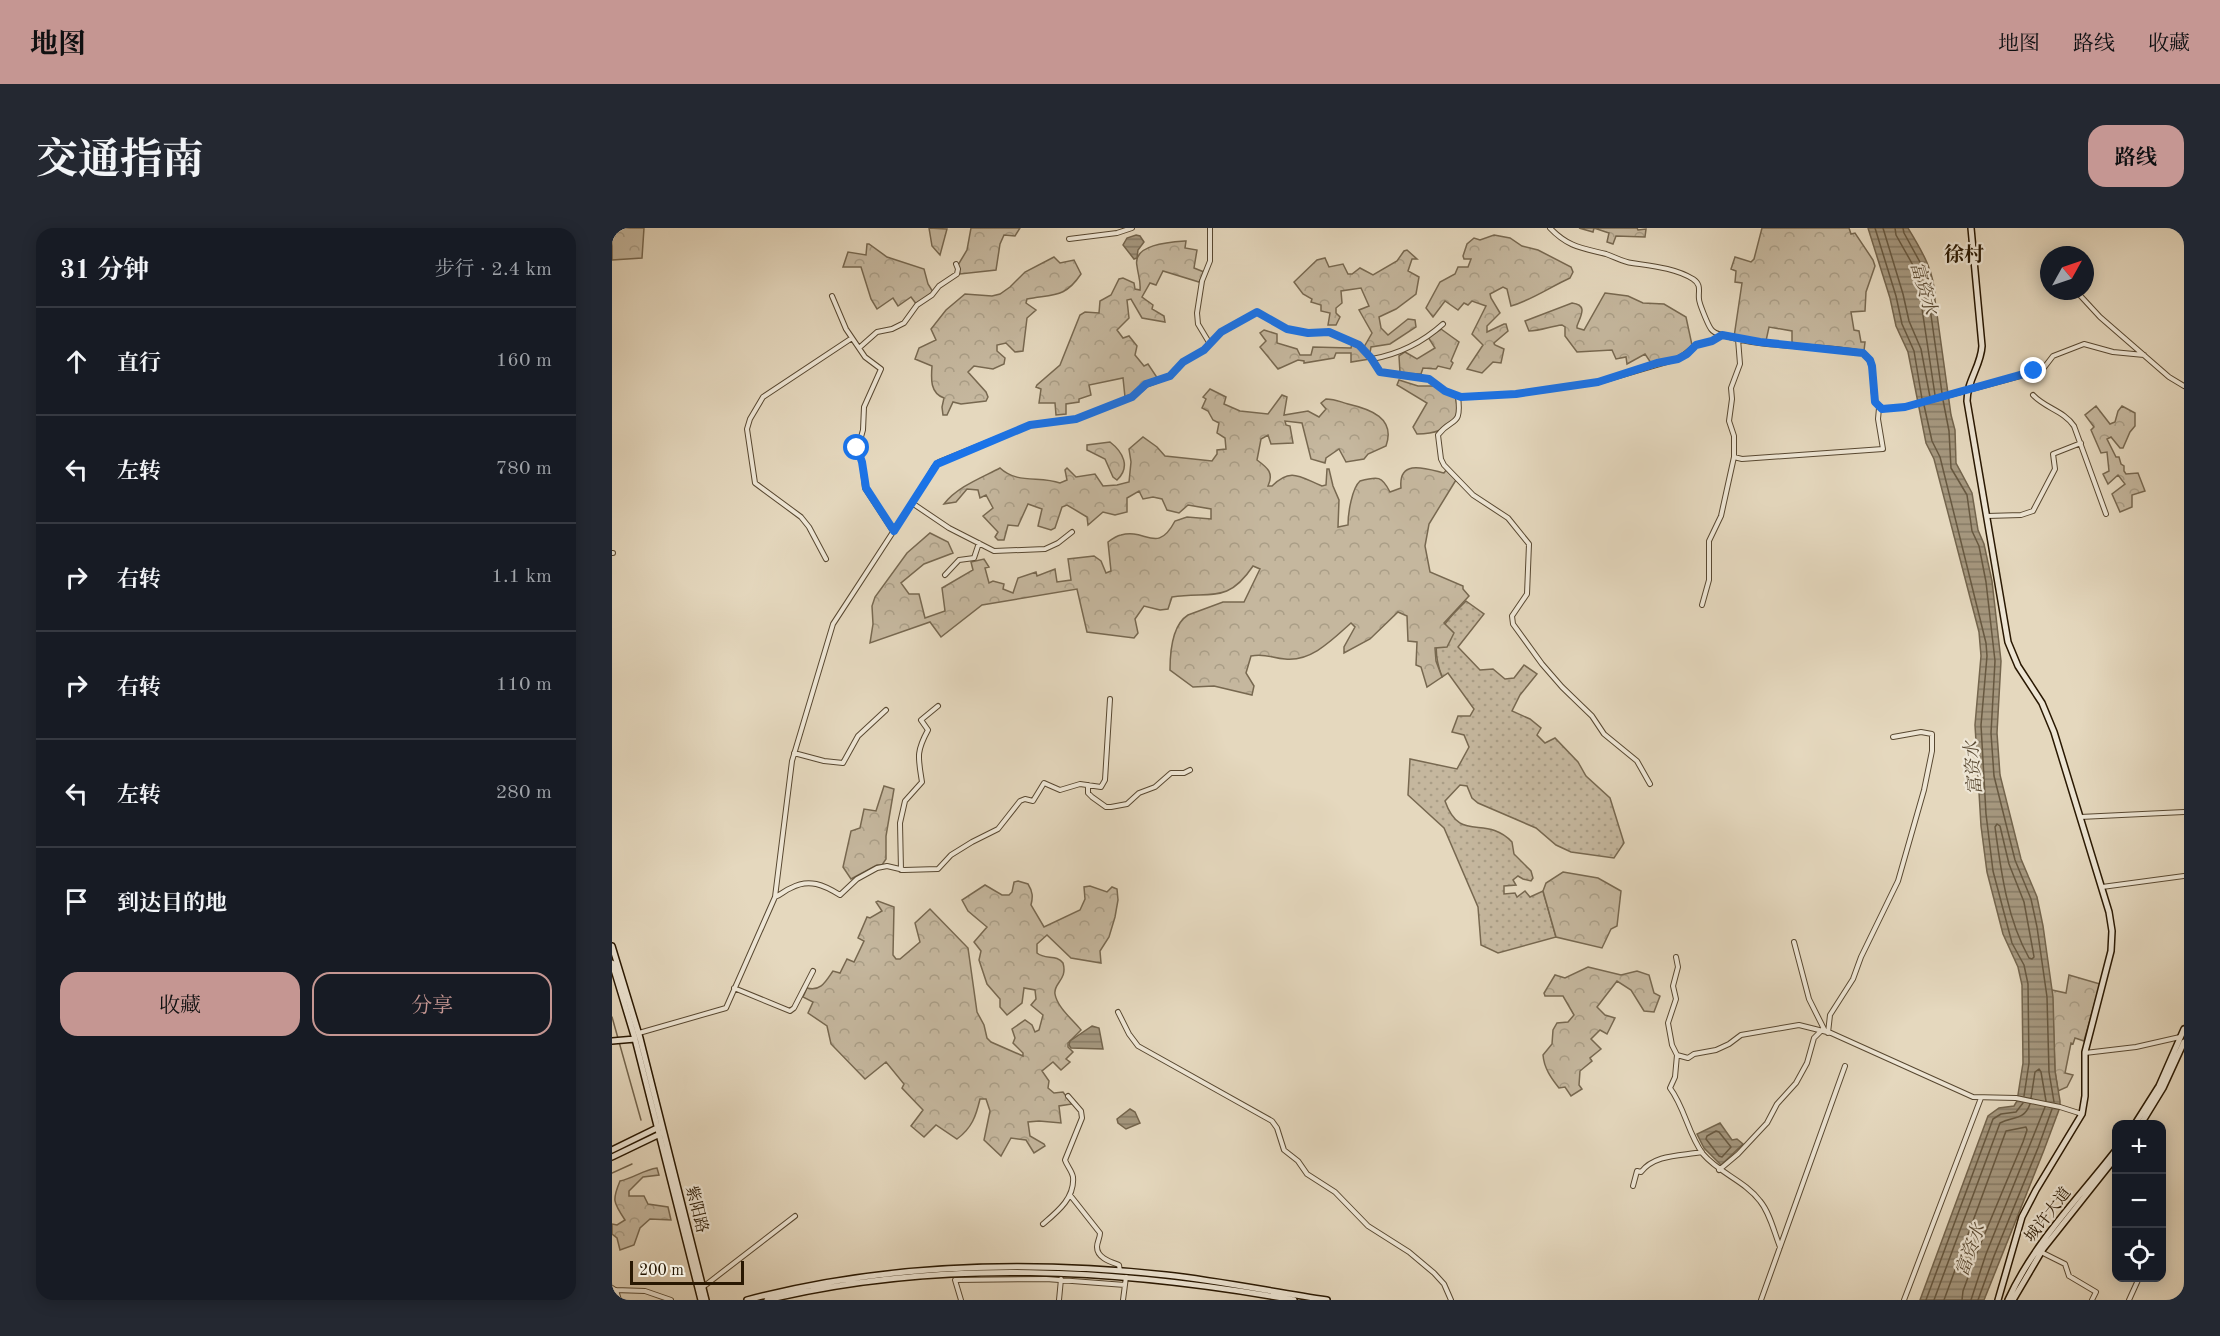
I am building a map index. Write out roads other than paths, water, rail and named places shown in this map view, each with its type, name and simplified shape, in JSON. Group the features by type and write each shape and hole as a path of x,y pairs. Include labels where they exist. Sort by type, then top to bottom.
{"main road":[{"path":"1971,228 1982,346 1980,360 1968,389 1967,401 2001,611 2010,650 2049,720 2112,925 2111,951 2085,1053 2085,1096 2082,1114 2022,1217 1998,1300"},
{"path":"612,946 661,1130"},
{"path":"612,963 637,1036"},
{"path":"2144,1120 2166,1082 2183,1039 2184,1029"},
{"path":"614,1041 637,1036"},
{"path":"2138,1120 2159,1086 2183,1039"},
{"path":"612,1150 661,1130"},
{"path":"612,1157 661,1130"},
{"name":"紫阳路","path":"661,1130 706,1300"},
{"name":"紫阳路","path":"661,1130 701,1300"},
{"name":"城许大道","path":"2008,1300 2022,1271 2044,1238 2112,1155"},
{"name":"城许大道","path":"2013,1300 2040,1251 2112,1162"},
{"path":"747,1300 831,1282 927,1270 1023,1266 1120,1271 1210,1280 1327,1300"},
{"path":"767,1300 851,1284 954,1274 1023,1271 1126,1276 1209,1286 1294,1300"}],"street":[{"path":"1069,239 1117,233 1132,228"},
{"path":"1210,228 1210,261 1202,281 1197,313 1198,324 1210,344"},
{"path":"1550,228 1566,242 1582,249 1606,254 1630,263 1648,264 1679,272 1695,280 1700,287 1699,302 1711,329 1722,335 1738,339 1863,353 1872,366 1875,402 1879,408 1884,410 1905,407 2043,369 2053,356 2084,344 2113,352 2144,355"},
{"path":"859,348 874,334 904,323 917,305 957,274 956,264"},
{"path":"832,296 852,338 866,357 882,370 864,407 863,430 857,452 862,461 866,488 894,531"},
{"path":"2084,300 2100,317 2169,377 2184,386"},
{"path":"637,1036 726,1008 775,897 787,787 794,753 833,624 939,462 1030,425 1076,419 1132,397 1146,384 1170,376 1183,362 1204,350 1223,331 1257,312 1287,329 1308,333 1331,332 1359,345 1381,373 1429,379 1445,391 1469,398 1584,386 1678,359 1696,345 1712,341 1722,335"},
{"path":"1372,359 1406,349 1443,324"},
{"path":"826,559 801,517 755,483 747,429 750,419 765,395 852,338"},
{"path":"1702,605 1709,580 1709,541 1721,516 1734,458 1734,436 1729,421 1731,388 1740,364 1738,339"},
{"path":"2033,394 2044,404 2068,418 2074,426 2106,514"},
{"path":"1458,396 1460,410 1458,418 1438,435 1442,461 1473,495 1508,518 1528,544 1527,594 1512,616 1513,624 1542,664 1592,716 1604,734 1637,761 1650,784"},
{"path":"1734,458 1883,449 1878,419 1879,408"},
{"path":"1986,516 2021,515 2032,511 2055,469 2053,454 2081,443"},
{"path":"912,503 949,528 995,551 1037,550 1054,545 1072,532"},
{"path":"945,575 959,561 974,558 979,543"},
{"path":"775,897 792,887 808,883 819,884 840,895 857,879 876,868 887,866 901,870 938,869 951,855 998,830 1020,801 1033,801 1044,783 1060,790 1080,784 1100,788 1105,780 1110,699"},
{"path":"901,870 900,823 905,801 922,782 918,761 922,740 928,730 922,719 938,706"},
{"path":"794,753 824,761 843,763 858,736 886,710"},
{"path":"1719,1170 1767,1124 1777,1104 1796,1083 1807,1063 1814,1039 1825,1032 1830,1015 1853,980 1861,957 1898,881 1924,790 1932,751 1932,734 1922,732 1893,736"},
{"path":"1088,785 1088,793 1092,797 1107,807 1111,807 1127,804 1139,793 1155,787 1171,773 1184,773 1190,770"},
{"path":"2080,817 2184,812"},
{"path":"2101,887 2184,876"},
{"path":"1794,942 1809,999 1825,1032"},
{"path":"1676,957 1678,967 1673,986 1676,999 1668,1023 1671,1045 1677,1055 1675,1077 1670,1088 1679,1100 1702,1152 1719,1170 1760,1200 1780,1247"},
{"path":"735,988 790,1011 794,1008 813,970"},
{"path":"1118,1011 1129,1034 1138,1046 1272,1121 1277,1128 1284,1150 1298,1161 1307,1174 1335,1192 1368,1226 1409,1252 1434,1273 1444,1284 1451,1300"},
{"path":"1677,1055 1688,1058 1694,1054 1716,1050 1741,1035 1799,1025 1825,1032 1965,1093 1981,1098 2016,1098 2082,1114"},
{"path":"2085,1053 2183,1039"},
{"path":"1761,1300 1845,1066"},
{"path":"1043,1224 1060,1209 1070,1194 1072,1177 1065,1159 1082,1118 1081,1111 1068,1096"},
{"path":"1904,1300 1981,1098"},
{"path":"1633,1186 1637,1171 1641,1172 1651,1162 1702,1152"},
{"path":"1070,1194 1100,1233 1098,1252 1107,1260 1119,1265 1120,1271"},
{"path":"703,1287 795,1216"},
{"path":"2040,1251 2065,1263 2069,1276 2096,1292 2092,1300"},
{"path":"954,1274 961,1300"},
{"path":"1123,1300 1126,1276"},
{"path":"956,1281 1014,1278 1061,1279 1125,1285"},
{"path":"1059,1300 1061,1279"},
{"path":"2129,1300 2137,1282"},
{"path":"619,1300 614,1289 645,1291 671,1300"}],"water":[{"name":"富资水","path":"1868,228 1908,228 1923,254 1933,280 1955,430 1956,463 1972,493 1978,530 1984,544 1992,581 2001,661 1997,733 2000,775 2021,859 2037,897 2053,997 2055,1071 2060,1107 1984,1300 1920,1300 1988,1116 1999,1108 2014,1106 2017,1101 2023,1063 2022,985 2018,967 2003,934 1987,872 1981,826 1975,725 1981,656 1979,632 1934,459 1926,443 1908,352 1896,326 1890,298"},
{"path":"1140,236 1144,242 1138,250 1137,258 1134,259 1123,245 1127,238"},
{"path":"1092,1026 1099,1028 1103,1049 1071,1048 1070,1041"},
{"path":"1130,1109 1135,1112 1140,1123 1126,1129 1118,1123 1117,1119"},
{"path":"1720,1123 1732,1140 1737,1139 1743,1144 1721,1165 1704,1148 1697,1134"}],"waterway":[{"path":"612,1017 641,1120"},
{"path":"612,1173 632,1164"}],"district":[{"name":"徐村","path":"1964,254"}]}
